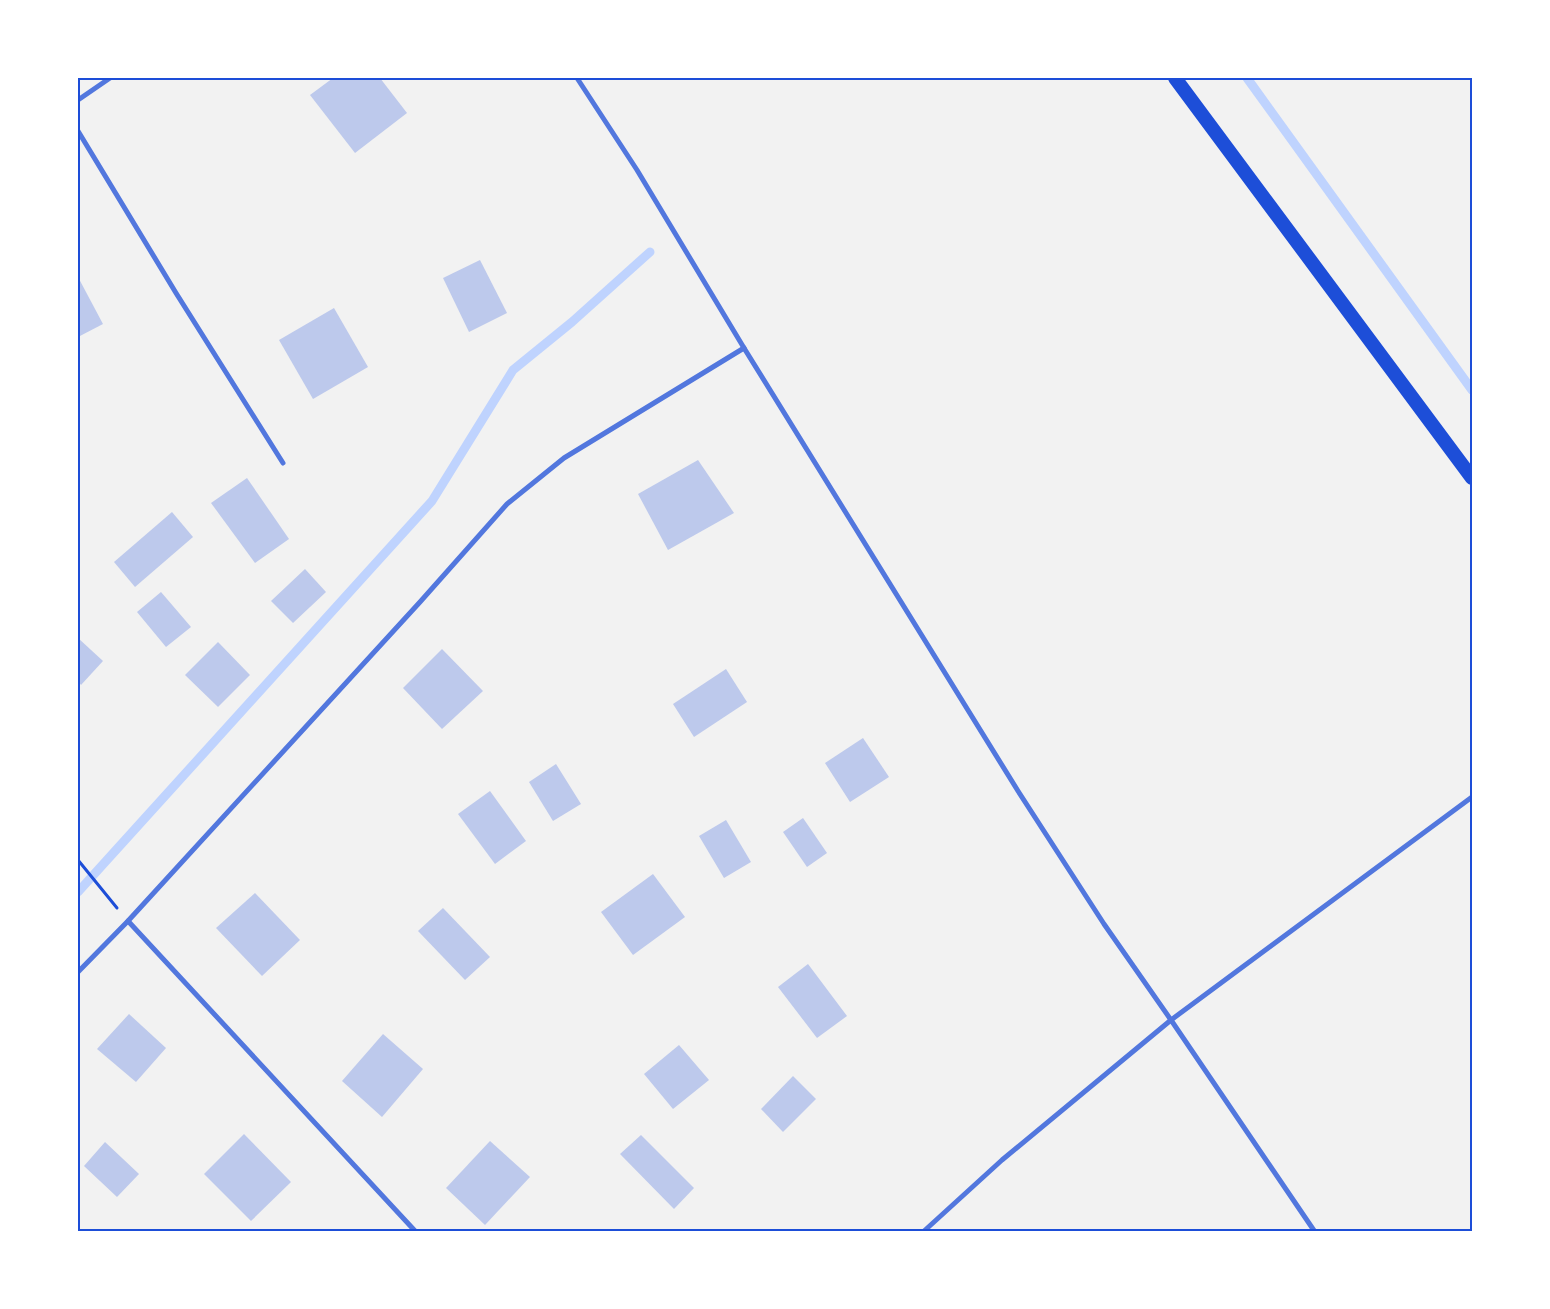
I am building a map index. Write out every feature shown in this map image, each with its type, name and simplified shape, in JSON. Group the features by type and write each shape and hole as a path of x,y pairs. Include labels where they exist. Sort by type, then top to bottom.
{"highway":[{"path":"1175,78 1472,478"}],"street":[{"path":"78,100 110,78"},
{"path":"577,78 637,170 744,348 1018,791 1104,924 1172,1020 1315,1232"},
{"path":"78,131 176,293 283,463"},
{"path":"78,972 128,921 420,602 507,504 564,458 744,348"},
{"path":"923,1232 1002,1160 1172,1020 1472,797"},
{"path":"128,921 416,1232"}],"path":[{"path":"78,860 128,921"}],"building":[{"path":"333,78 380,78 407,113 355,153 310,95"},
{"path":"480,260 507,313 469,332 443,278"},
{"path":"78,277 103,324 78,337"},
{"path":"334,308 368,367 313,399 279,340"},
{"path":"698,460 734,513 668,550 638,494"},
{"path":"247,478 289,539 255,563 211,503"},
{"path":"172,512 193,537 135,587 114,562"},
{"path":"305,569 326,592 293,623 271,601"},
{"path":"161,592 191,627 166,647 137,612"},
{"path":"78,638 103,661 81,685 78,681"},
{"path":"218,642 250,675 218,707 185,675"},
{"path":"442,649 483,691 442,729 403,688"},
{"path":"726,669 747,702 694,737 673,704"},
{"path":"863,738 889,777 850,802 825,763"},
{"path":"556,764 581,804 553,821 529,782"},
{"path":"490,791 526,841 495,864 458,814"},
{"path":"803,818 827,853 807,867 783,832"},
{"path":"726,820 751,862 724,878 699,836"},
{"path":"653,874 685,917 633,955 601,912"},
{"path":"255,893 300,940 262,976 216,928"},
{"path":"443,908 490,957 465,980 418,931"},
{"path":"808,964 847,1016 817,1038 778,987"},
{"path":"129,1014 166,1048 136,1082 97,1049"},
{"path":"383,1034 423,1069 382,1117 342,1081"},
{"path":"679,1045 709,1080 673,1109 644,1074"},
{"path":"793,1076 816,1099 783,1132 761,1109"},
{"path":"244,1134 291,1182 251,1221 204,1174"},
{"path":"641,1135 694,1188 674,1209 620,1154"},
{"path":"490,1141 530,1177 485,1225 446,1188"},
{"path":"105,1142 139,1174 117,1197 84,1166"}],"waterway":[{"path":"1247,78 1472,390"},
{"path":"78,892 432,501 513,370 572,322 650,252"}]}
